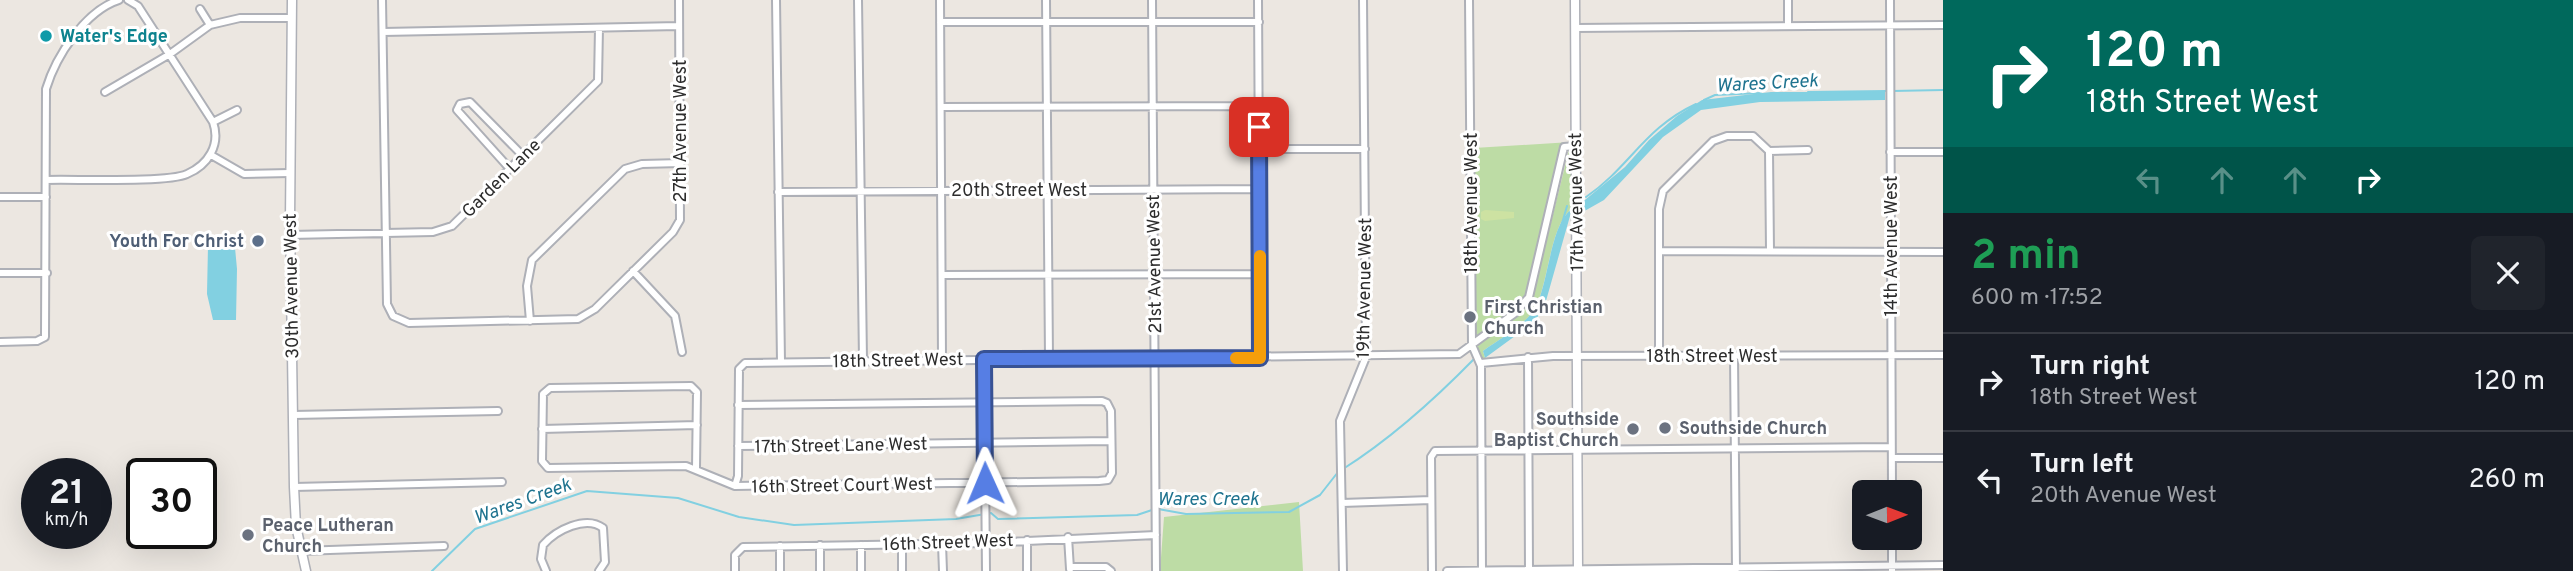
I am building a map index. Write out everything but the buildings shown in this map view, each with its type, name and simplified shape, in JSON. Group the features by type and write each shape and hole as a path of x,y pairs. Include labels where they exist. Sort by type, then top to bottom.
{"street":[{"path":"0,342 42,340 47,332 46,89 54,67 94,13 119,0"},
{"path":"46,180 181,176 211,155 216,137 214,122 138,6 128,0"},
{"name":"30th Avenue West","path":"292,0 290,235 293,415 295,487 301,551 306,571"},
{"path":"382,0 385,233"},
{"name":"27th Avenue West","path":"385,233 387,304 393,316 409,323 530,321 586,316 673,232 680,220 678,0"},
{"path":"776,0 781,362"},
{"path":"858,0 863,360"},
{"path":"940,0 942,359"},
{"path":"1046,0 1049,359"},
{"name":"21st Avenue West","path":"1152,0 1156,571"},
{"path":"1258,0 1260,358"},
{"name":"19th Avenue West","path":"1343,571 1340,421 1366,357 1363,0"},
{"name":"18th Avenue West","path":"1469,0 1472,345 1474,355 1480,362"},
{"name":"17th Avenue West","path":"1575,0 1578,570"},
{"path":"1788,0 1788,26"},
{"name":"14th Avenue West","path":"1889,0 1892,480"},
{"path":"200,9 210,25"},
{"path":"105,92 170,54 210,25 240,19 292,18"},
{"path":"940,22 1258,22"},
{"path":"1575,28 1943,25"},
{"path":"383,32 679,26"},
{"name":"Garden Lane","path":"290,235 433,232 452,226 597,81 599,28"},
{"path":"510,169 457,110 460,104 470,102 523,156"},
{"path":"941,107 1258,106"},
{"path":"214,122 237,110"},
{"path":"1659,356 1659,209 1663,191 1709,144 1727,136 1748,135 1758,139 1769,151 1770,251"},
{"name":"18th Street West","path":"738,405 741,365 781,362 1454,356 1516,313 1529,297 1564,147 1575,146"},
{"path":"1259,149 1365,149"},
{"path":"1769,151 1808,150"},
{"path":"1890,152 1943,152"},
{"path":"211,155 244,174 290,173"},
{"path":"530,321 528,270 538,252 625,169 681,163"},
{"name":"20th Street West","path":"778,192 1259,190"},
{"path":"0,197 46,197"},
{"path":"1659,251 1943,252"},
{"path":"633,271 676,316 682,352"},
{"path":"0,273 47,273"},
{"path":"942,275 1260,274"},
{"name":"18th Street West","path":"1480,362 1577,356 1943,355"},
{"path":"1734,356 1735,569"},
{"path":"1528,357 1530,570"},
{"path":"984,359 986,571"},
{"path":"1480,362 1482,571"},
{"path":"696,468 695,388 676,386 545,390 542,461 546,467 696,468 735,486 738,405 1107,403 1111,411 1111,441"},
{"path":"293,415 498,411"},
{"path":"542,429 696,425"},
{"name":"17th Street Lane West","path":"738,446 1111,441"},
{"name":"16th Street Court West","path":"735,486 1108,480 1112,473 1111,441"},
{"path":"1432,571 1431,457 1435,451 1891,447"},
{"path":"1892,458 1943,458"},
{"path":"295,487 502,482"},
{"path":"1342,503 1431,500"},
{"path":"546,571 541,559 543,545 579,523 594,523 603,528 605,562 599,571"},
{"name":"16th Street West","path":"735,571 735,555 739,548 986,543 1068,537 1156,535"},
{"path":"1068,537 1070,569 1110,570"},
{"path":"1027,540 1027,571"},
{"path":"902,544 902,571"},
{"path":"942,544 943,571"},
{"path":"820,545 820,571"},
{"path":"861,545 861,571"},
{"path":"301,551 444,546"},
{"path":"780,546 780,571"},
{"path":"1892,550 1892,568"},
{"path":"1447,571 1892,568 1943,565"}],"green space":[{"path":"1571,142 1561,147 1525,296 1513,310 1476,337 1474,148"},
{"path":"1569,150 1572,209 1558,229 1537,304 1521,325 1483,351 1485,358 1482,359 1477,346 1518,315 1532,299"},
{"path":"1481,212 1514,212 1514,218 1485,221 1481,219"},
{"path":"1299,502 1303,571 1160,571 1164,517"}],"water":[{"path":"1771,92 1885,92 1885,100 1760,102 1701,110 1663,137 1604,200 1581,213 1580,204 1625,167 1649,140 1677,116 1702,100"},
{"path":"1572,209 1544,308 1533,323 1485,358 1483,351 1520,325 1537,304 1558,229"},
{"path":"234,237 237,269 236,320 213,320 207,294 208,246"}],"waterway":[{"name":"Wares Creek","path":"1892,91 1943,90"},
{"name":"Wares Creek","path":"1808,92 1887,91"},
{"name":"Wares Creek","path":"1704,100 1715,95 1761,93"},
{"name":"Wares Creek","path":"1586,197 1663,124 1696,104"},
{"name":"Wares Creek","path":"1561,227 1567,206"},
{"name":"Wares Creek","path":"1343,469 1412,417 1475,358"},
{"name":"Wares Creek","path":"1158,509 1186,514 1289,512 1320,495 1338,472"},
{"name":"Wares Creek","path":"432,571 475,529 587,491 678,498 739,517 794,525 956,519 991,513 998,519 1137,515 1152,510"}],"slow traffic":[{"path":"1236,358 1260,358 1260,256"}],"place":[{"name":"Water's Edge","path":"46,36"},
{"name":"Youth For Christ","path":"258,241"},
{"name":"First Christian Church","path":"1470,317"},
{"name":"Southside Church","path":"1665,428"},
{"name":"Southside Baptist Church","path":"1633,429"},
{"name":"Peace Lutheran Church","path":"248,535"}],"route":[{"path":"985,483 984,359 1260,358 1259,127"}]}
